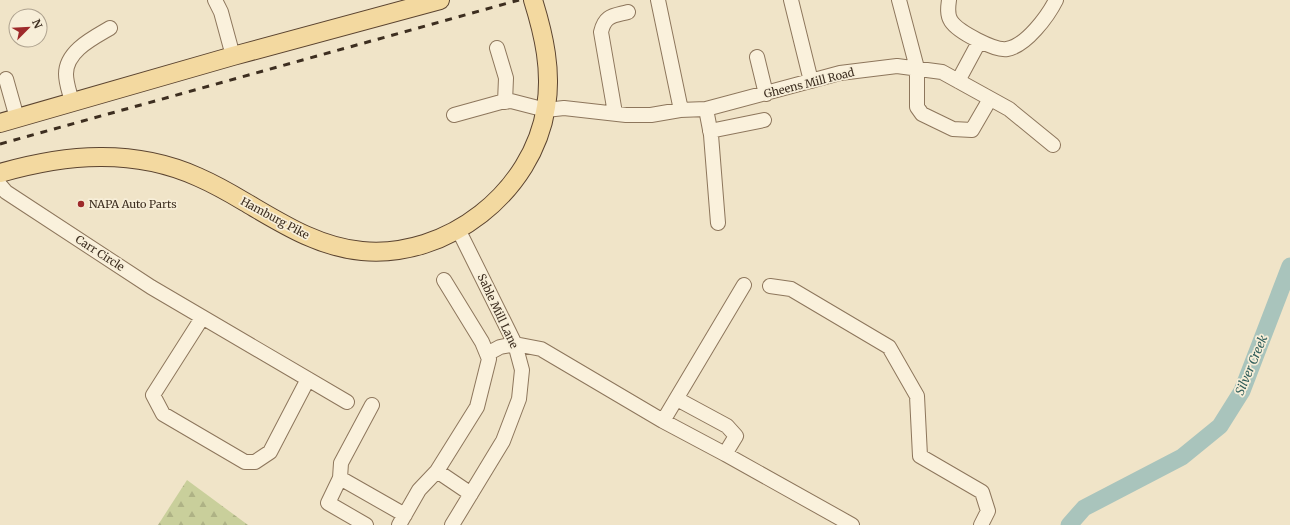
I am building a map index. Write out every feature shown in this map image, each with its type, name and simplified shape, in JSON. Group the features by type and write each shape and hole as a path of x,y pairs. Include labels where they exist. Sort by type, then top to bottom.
{"main road":[{"path":"0,123 233,56 440,0"},
{"name":"Hamburg Pike","path":"0,173 35,163 66,159 94,157 136,158 164,165 198,177 288,228 320,242 362,251 382,252 409,249 444,237 489,208 507,189 524,166 535,143 546,110 548,90 548,66 542,31 534,0"}],"street":[{"path":"215,0 221,12 233,56"},
{"path":"658,0 681,110"},
{"path":"791,0 811,81"},
{"path":"899,0 917,68 916,107 922,114 953,129 972,130 990,99"},
{"path":"949,0 948,9 950,20 956,27 979,42 1007,50 1017,45 1041,24 1056,0"},
{"path":"614,113 601,32 603,22 609,17 628,12"},
{"path":"72,102 67,80 67,67 82,45 110,28"},
{"path":"958,81 979,42"},
{"path":"454,115 505,102 506,78 497,48"},
{"path":"757,57 766,94"},
{"name":"Gheens Mill Road","path":"505,102 511,101 546,110 564,108 651,115 681,110 706,109 840,73 897,66 942,72 1009,109 1053,145"},
{"path":"6,79 18,118"},
{"path":"706,109 710,131 718,223"},
{"path":"710,131 764,120"},
{"name":"Carr Circle","path":"0,185 12,196 202,318 347,402"},
{"name":"Sable Mill Lane","path":"452,525 504,440 519,399 522,370 515,344 458,229"},
{"path":"340,478 402,520 419,490 437,471 477,407 489,359 482,342 444,280"},
{"path":"663,421 744,285"},
{"path":"770,286 791,288 889,347 917,396 920,456 982,492 988,511 981,525"},
{"path":"202,318 153,395 163,414 245,462 255,462 270,452 308,379"},
{"path":"487,354 500,348 515,344 541,349 663,421 852,525"},
{"path":"677,399 727,426 736,436 725,454"},
{"path":"366,525 328,503 340,478 341,463 372,405"},
{"path":"437,471 471,494"}],"green space":[{"path":"187,480 248,525 158,525"}],"waterway":[{"name":"Silver Creek","path":"1069,525 1084,508 1182,457 1220,426 1242,391 1290,266"}],"railway":[{"path":"0,144 519,0"}],"place":[{"name":"NAPA Auto Parts","path":"81,204"}]}
